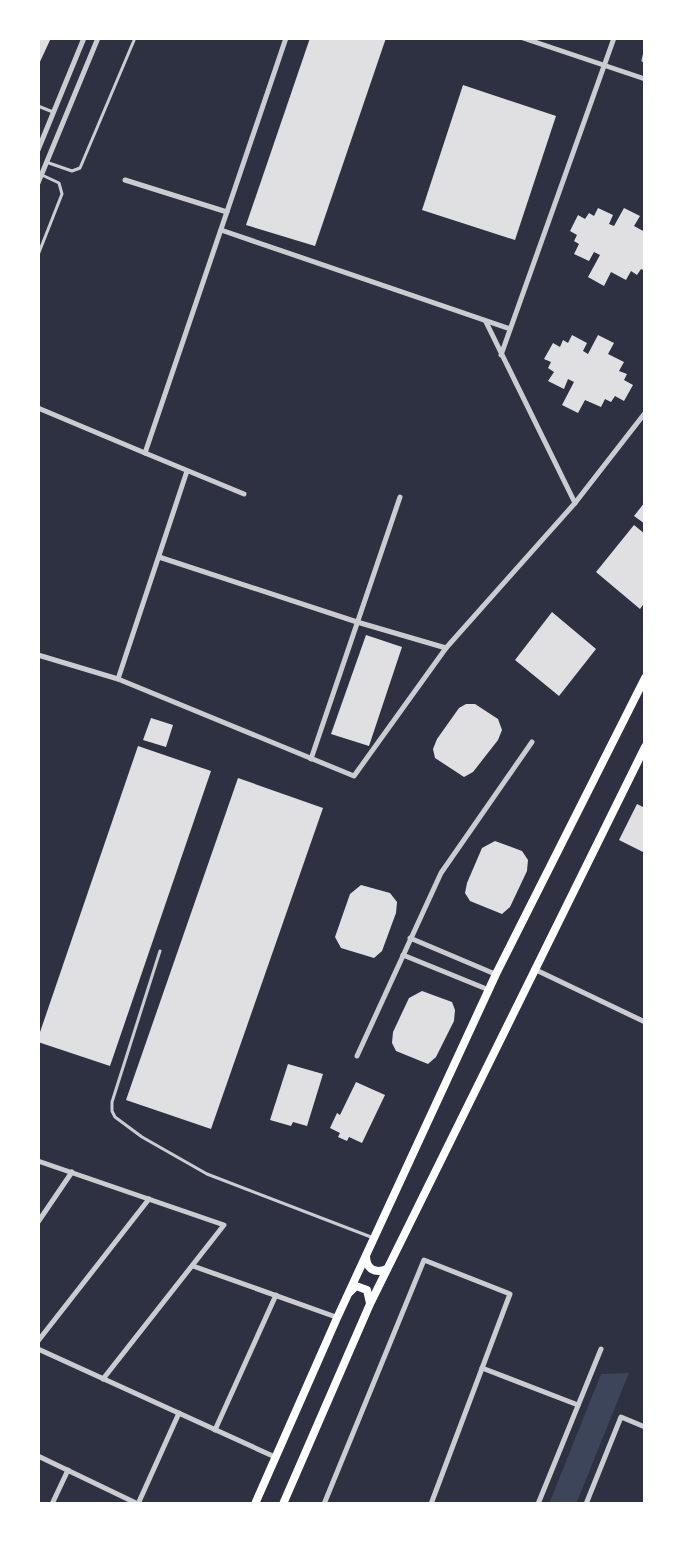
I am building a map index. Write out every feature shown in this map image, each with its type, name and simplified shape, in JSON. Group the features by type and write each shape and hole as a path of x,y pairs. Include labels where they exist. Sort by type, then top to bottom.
{"main road":[{"path":"255,1504 496,974 645,678"},
{"path":"283,1504 370,1304 645,747"},
{"path":"366,1255 372,1270 380,1272 387,1269"},
{"path":"349,1293 356,1286 362,1287 367,1290 370,1304"}],"street":[{"path":"38,150 84,38"},
{"path":"38,183 98,38"},
{"path":"145,453 286,38"},
{"path":"523,38 645,79"},
{"path":"501,355 614,38"},
{"path":"125,180 227,212"},
{"path":"221,230 510,329"},
{"path":"485,321 575,503"},
{"path":"38,408 244,494"},
{"path":"38,655 118,679 354,776 446,648 575,503 645,413"},
{"path":"118,679 187,471"},
{"path":"311,759 400,497"},
{"path":"159,557 446,648"},
{"path":"357,1056 441,873 532,742"},
{"path":"410,938 496,974"},
{"path":"403,955 489,990"},
{"path":"533,969 645,1022"},
{"path":"38,1161 224,1225 103,1379"},
{"path":"38,1222 72,1172"},
{"path":"38,1341 149,1199"},
{"path":"324,1504 424,1260 510,1294 431,1504"},
{"path":"193,1266 337,1318"},
{"path":"215,1430 276,1295"},
{"path":"38,1349 275,1457"},
{"path":"538,1504 601,1349"},
{"path":"482,1368 579,1405"},
{"path":"38,1456 138,1504 179,1413"},
{"path":"586,1504 621,1417 645,1427"},
{"path":"52,1504 68,1470"}],"lane":[{"path":"46,162 72,171 80,168 135,38"},
{"path":"38,106 53,112"},
{"path":"38,255 62,194 59,183 41,174"},
{"path":"160,951 112,1102 115,1117 142,1137 207,1174 374,1238"}],"shaded area":[{"path":"629,1373 576,1504 549,1504 601,1374"}],"building":[{"path":"38,38 51,38 38,66"},
{"path":"310,38 386,38 315,246 246,225"},
{"path":"463,85 556,116 515,240 422,210"},
{"path":"598,208 613,215 609,224 614,226 624,208 640,216 634,226 645,232 645,271 641,269 637,275 631,271 626,280 611,272 604,286 588,277 600,255 594,252 589,261 574,254 579,244 574,241 577,235 570,231 578,215 585,219 589,213 594,216"},
{"path":"572,335 587,343 583,351 588,354 598,335 614,343 608,354 624,362 619,371 627,374 624,380 633,385 624,401 615,396 611,402 605,399 601,407 585,400 578,413 562,405 574,382 568,379 564,389 548,381 554,372 548,368 551,362 544,359 553,343 560,347 563,340 568,343"},
{"path":"645,502 645,524 634,516"},
{"path":"634,525 645,534 645,602 640,609 596,572"},
{"path":"552,612 596,649 559,696 515,660"},
{"path":"366,635 402,647 369,746 331,734"},
{"path":"475,704 498,719 502,730 473,772 464,777 435,758 433,749 459,708"},
{"path":"151,718 173,725 166,747 143,740"},
{"path":"138,746 211,771 110,1066 38,1042 38,1038"},
{"path":"238,778 323,808 211,1129 126,1100"},
{"path":"637,804 645,808 645,853 619,840"},
{"path":"495,841 522,851 528,860 527,871 510,907 502,914 470,901 465,893 482,848"},
{"path":"361,885 390,893 397,902 382,951 374,958 341,948 335,937 350,894"},
{"path":"422,991 452,1002 455,1010 454,1021 436,1057 428,1064 396,1051 392,1043 393,1032 409,998"},
{"path":"288,1064 323,1074 307,1126 293,1122 291,1126 270,1120"},
{"path":"356,1082 385,1095 362,1143 349,1137 347,1141 338,1137 340,1133 330,1128"}]}
